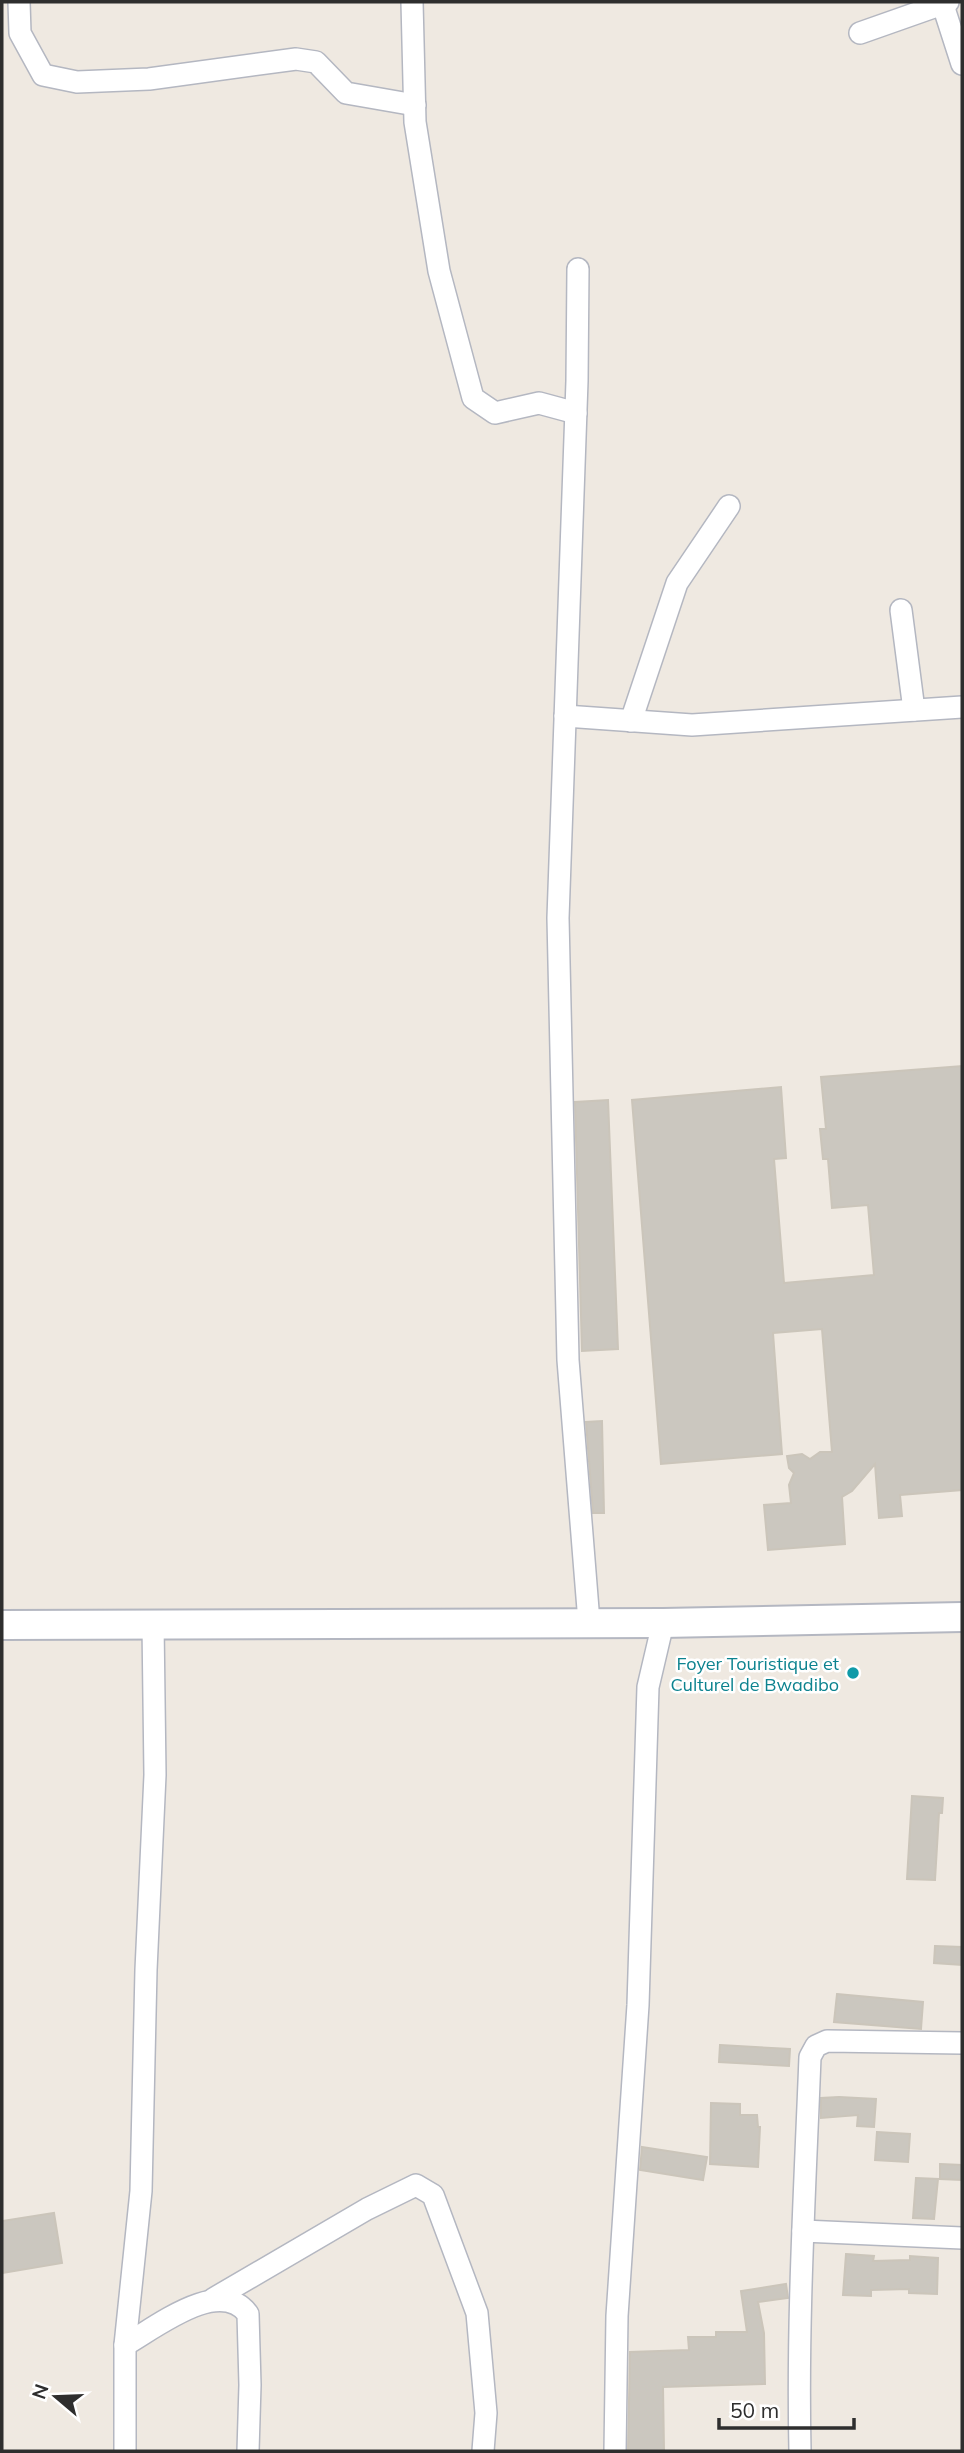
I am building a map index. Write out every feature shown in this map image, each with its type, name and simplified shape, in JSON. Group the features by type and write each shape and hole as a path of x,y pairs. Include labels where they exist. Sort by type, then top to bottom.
{"main road":[{"path":"2,1625 663,1623 962,1617"}],"street":[{"path":"19,2 20,33 43,75 77,82 149,79 296,59 316,62 346,93 415,105"},
{"path":"412,2 415,122 439,271 473,398 495,413 539,403 576,413"},
{"path":"860,33 944,2 962,64"},
{"path":"578,269 576,413 558,918 568,1360 589,1622"},
{"path":"631,721 677,583 729,506"},
{"path":"901,610 914,710"},
{"path":"565,716 692,725 962,707"},
{"path":"615,2451 617,2316 638,2005 648,1687 663,1623"},
{"path":"125,2451 125,2345 141,2191 146,1970 155,1775 153,1624"},
{"path":"800,2451 803,2231 810,2057 816,2046 827,2041 962,2043"},
{"path":"125,2345 194,2306 213,2299 367,2209 416,2185 433,2195 477,2314 486,2413 482,2451"},
{"path":"803,2231 962,2238"},
{"path":"213,2299 242,2306 248,2314 248,2451"}],"building":[{"path":"962,1066 962,1490 900,1495 902,1516 879,1518 875,1464 852,1491 842,1497 845,1544 768,1550 764,1505 791,1503 789,1485 794,1473 789,1468 787,1456 802,1454 810,1459 820,1452 832,1452 822,1329 773,1333 782,1454 661,1464 632,1100 781,1087 786,1158 774,1159 784,1283 874,1275 868,1205 832,1208 828,1159 823,1159 820,1129 826,1129 821,1077"},
{"path":"608,1100 618,1349 582,1351 575,1102"},
{"path":"602,1421 604,1513 593,1513 586,1422"},
{"path":"912,1796 943,1798 942,1813 939,1813 935,1880 907,1879"},
{"path":"935,1946 962,1947 962,1965 934,1963"},
{"path":"837,1994 923,2002 921,2029 834,2022"},
{"path":"720,2045 790,2049 789,2066 719,2062"},
{"path":"821,2098 876,2099 874,2127 857,2126 858,2115 821,2118"},
{"path":"711,2103 740,2104 740,2115 757,2115 760,2127 758,2167 710,2164"},
{"path":"877,2132 910,2134 908,2162 875,2160"},
{"path":"642,2147 707,2157 703,2180 640,2170"},
{"path":"940,2164 962,2165 962,2180 940,2179"},
{"path":"916,2178 938,2179 934,2219 913,2218"},
{"path":"54,2213 62,2263 2,2273 2,2221"},
{"path":"846,2254 874,2256 873,2261 910,2260 910,2256 938,2258 937,2294 909,2293 909,2289 871,2290 871,2296 843,2295"},
{"path":"786,2284 788,2298 758,2302 764,2333 765,2384 663,2387 664,2451 628,2451 630,2352 689,2350 688,2337 716,2337 716,2332 747,2332 741,2291"}],"place":[{"name":"Foyer Touristique et Culturel de Bwadibo","path":"853,1673"}]}
